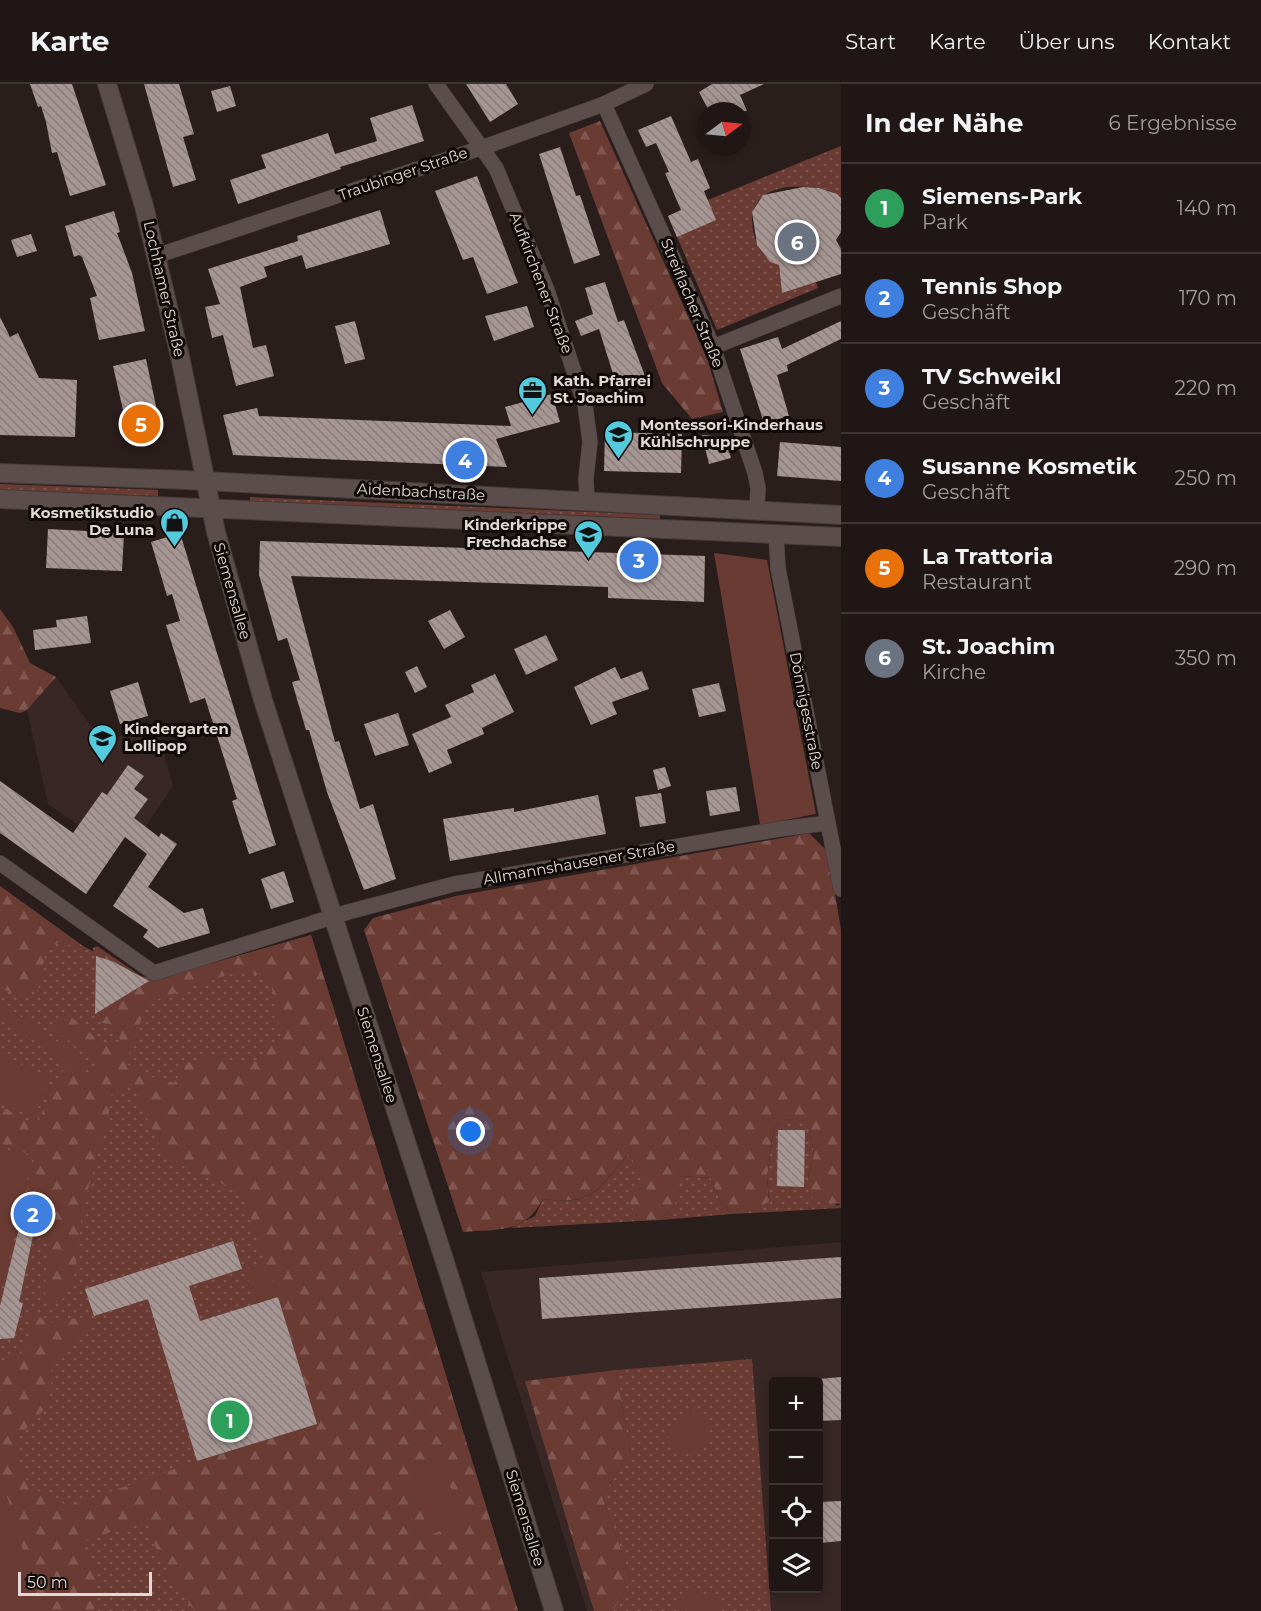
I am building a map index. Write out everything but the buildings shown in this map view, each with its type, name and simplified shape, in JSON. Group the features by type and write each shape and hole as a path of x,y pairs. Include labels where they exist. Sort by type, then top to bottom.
{"main road":[{"name":"Lochhamer Straße","path":"107,84 141,195 156,256 208,496"},
{"name":"Aidenbachstraße","path":"0,473 208,496 841,537"},
{"name":"Aidenbachstraße","path":"0,499 208,496 587,501 841,515"},
{"name":"Siemensallee","path":"208,496 263,700 441,1248 555,1611"}],"street":[{"name":"Aufkirchener Straße","path":"435,84 496,168 547,290 585,405 590,442 586,478 587,501"},
{"name":"Traubinger Straße","path":"156,256 480,148 604,104 646,84"},
{"name":"Streiflacher Straße","path":"604,104 713,347 755,473 758,488 757,509"},
{"path":"713,347 841,296"},
{"name":"Dönnigesstraße","path":"776,532 778,568 841,889"},
{"name":"Allmannshausener Straße","path":"0,863 154,973 332,917 454,884 780,829 828,823"}],"shaded area":[{"name":"Kindergarten Lollipop","path":"56,677 102,742 156,724 173,786 134,844 123,836 113,850 48,804 27,710"},
{"path":"841,1242 841,1611 587,1611 481,1272"}],"green space":[{"path":"600,121 707,358 723,412 692,419 662,383 569,133"},
{"path":"841,146 841,198 834,193 814,187 791,187 763,196 752,212 754,236 757,243 765,256 779,265 782,292 816,282 818,288 717,330 668,216"},
{"path":"0,484 158,490 158,496 0,490"},
{"path":"250,497 660,515 660,519 250,501"},
{"path":"714,553 767,560 816,814 760,825"},
{"path":"0,609 13,627 30,663 56,677 27,710 20,713 0,708"},
{"path":"809,833 828,852 841,930 841,1204 814,1202 808,1178 814,1155 809,1122 787,1119 774,1128 767,1177 769,1201 752,1213 731,1214 721,1203 711,1178 679,1176 675,1203 661,1220 640,1221 627,1199 642,1177 629,1153 602,1185 585,1197 560,1201 543,1199 536,1210 519,1224 509,1228 463,1232 364,930 373,918 456,896"},
{"path":"0,886 83,946 150,981 311,935 518,1611 0,1611"},
{"path":"0,886 74,940 72,946 59,942 46,950 38,991 15,995 0,987"},
{"path":"311,935 518,1611 195,1611 173,1582 151,1538 149,1520 85,1540 97,1574 94,1611 41,1611 0,1473 0,1363 23,1352 30,1332 32,1314 55,1324 63,1318 93,1319 90,1329 52,1362 50,1403 22,1433 14,1447 23,1467 29,1490 51,1493 67,1507 197,1461 317,1424 278,1297 242,1193 178,1163 160,1147 133,1086 112,1092 107,1126 83,1206 74,1280 60,1302 44,1302 49,1228 19,1225 35,1155 0,1146 0,1111 7,1109 25,1121 38,1122 60,1074 68,1064 87,1075 96,1070 97,1059 80,1050 52,1027 60,1018 70,1016 108,1047 121,1041 114,1025 97,1022 95,1014 123,989 113,969 94,956 93,948 97,946 141,976 157,979","holes":["238,971 270,977 281,1039 266,1045 265,1057 242,1066 219,1054 186,1063 174,1083 141,1074 126,1063 147,1003"]},
{"path":"0,1002 87,1063 81,1073 0,1017"},
{"path":"0,1055 51,1078 34,1117 0,1101"},
{"path":"787,1119 809,1121 814,1155 808,1178 837,1206 841,1204 841,1208 752,1213 769,1200 767,1177 774,1128"},
{"path":"0,1149 33,1156 0,1296"},
{"path":"629,1153 643,1177 628,1199 640,1221 511,1228 535,1216 543,1199 574,1200 594,1193"},
{"path":"678,1176 711,1178 721,1203 731,1214 661,1220 675,1203"},
{"path":"266,1263 278,1297 256,1304 245,1270"},
{"path":"752,1359 771,1611 613,1611 631,1578 602,1496 630,1452 616,1370"},
{"path":"616,1370 630,1452 602,1496 631,1578 613,1611 594,1611 525,1381"},
{"path":"692,1412 703,1416 709,1423 708,1439 694,1451 684,1453 673,1451 667,1433 683,1414"},
{"path":"442,1459 462,1524 429,1535 409,1469"},
{"path":"0,1473 41,1611 0,1611"},
{"path":"684,1588 722,1601 718,1611 687,1611 677,1608"}],"place":[{"name":"St. Joachim","path":"797,242"},
{"name":"Kath. Pfarrei St. Joachim","path":"532,416"},
{"name":"La Trattoria","path":"141,424"},
{"name":"Susanne Kosmetik","path":"465,460"},
{"name":"Montessori-Kinderhaus Kühlschruppe","path":"619,460"},
{"name":"Kosmetikstudio De Luna","path":"175,548"},
{"name":"Kinderkrippe Frechdachse","path":"588,560"},
{"name":"TV Schweikl","path":"639,560"},
{"name":"Kindergarten Lollipop","path":"103,764"},
{"name":"Tennis Shop","path":"33,1214"},
{"name":"Siemens-Park","path":"230,1420"}]}
